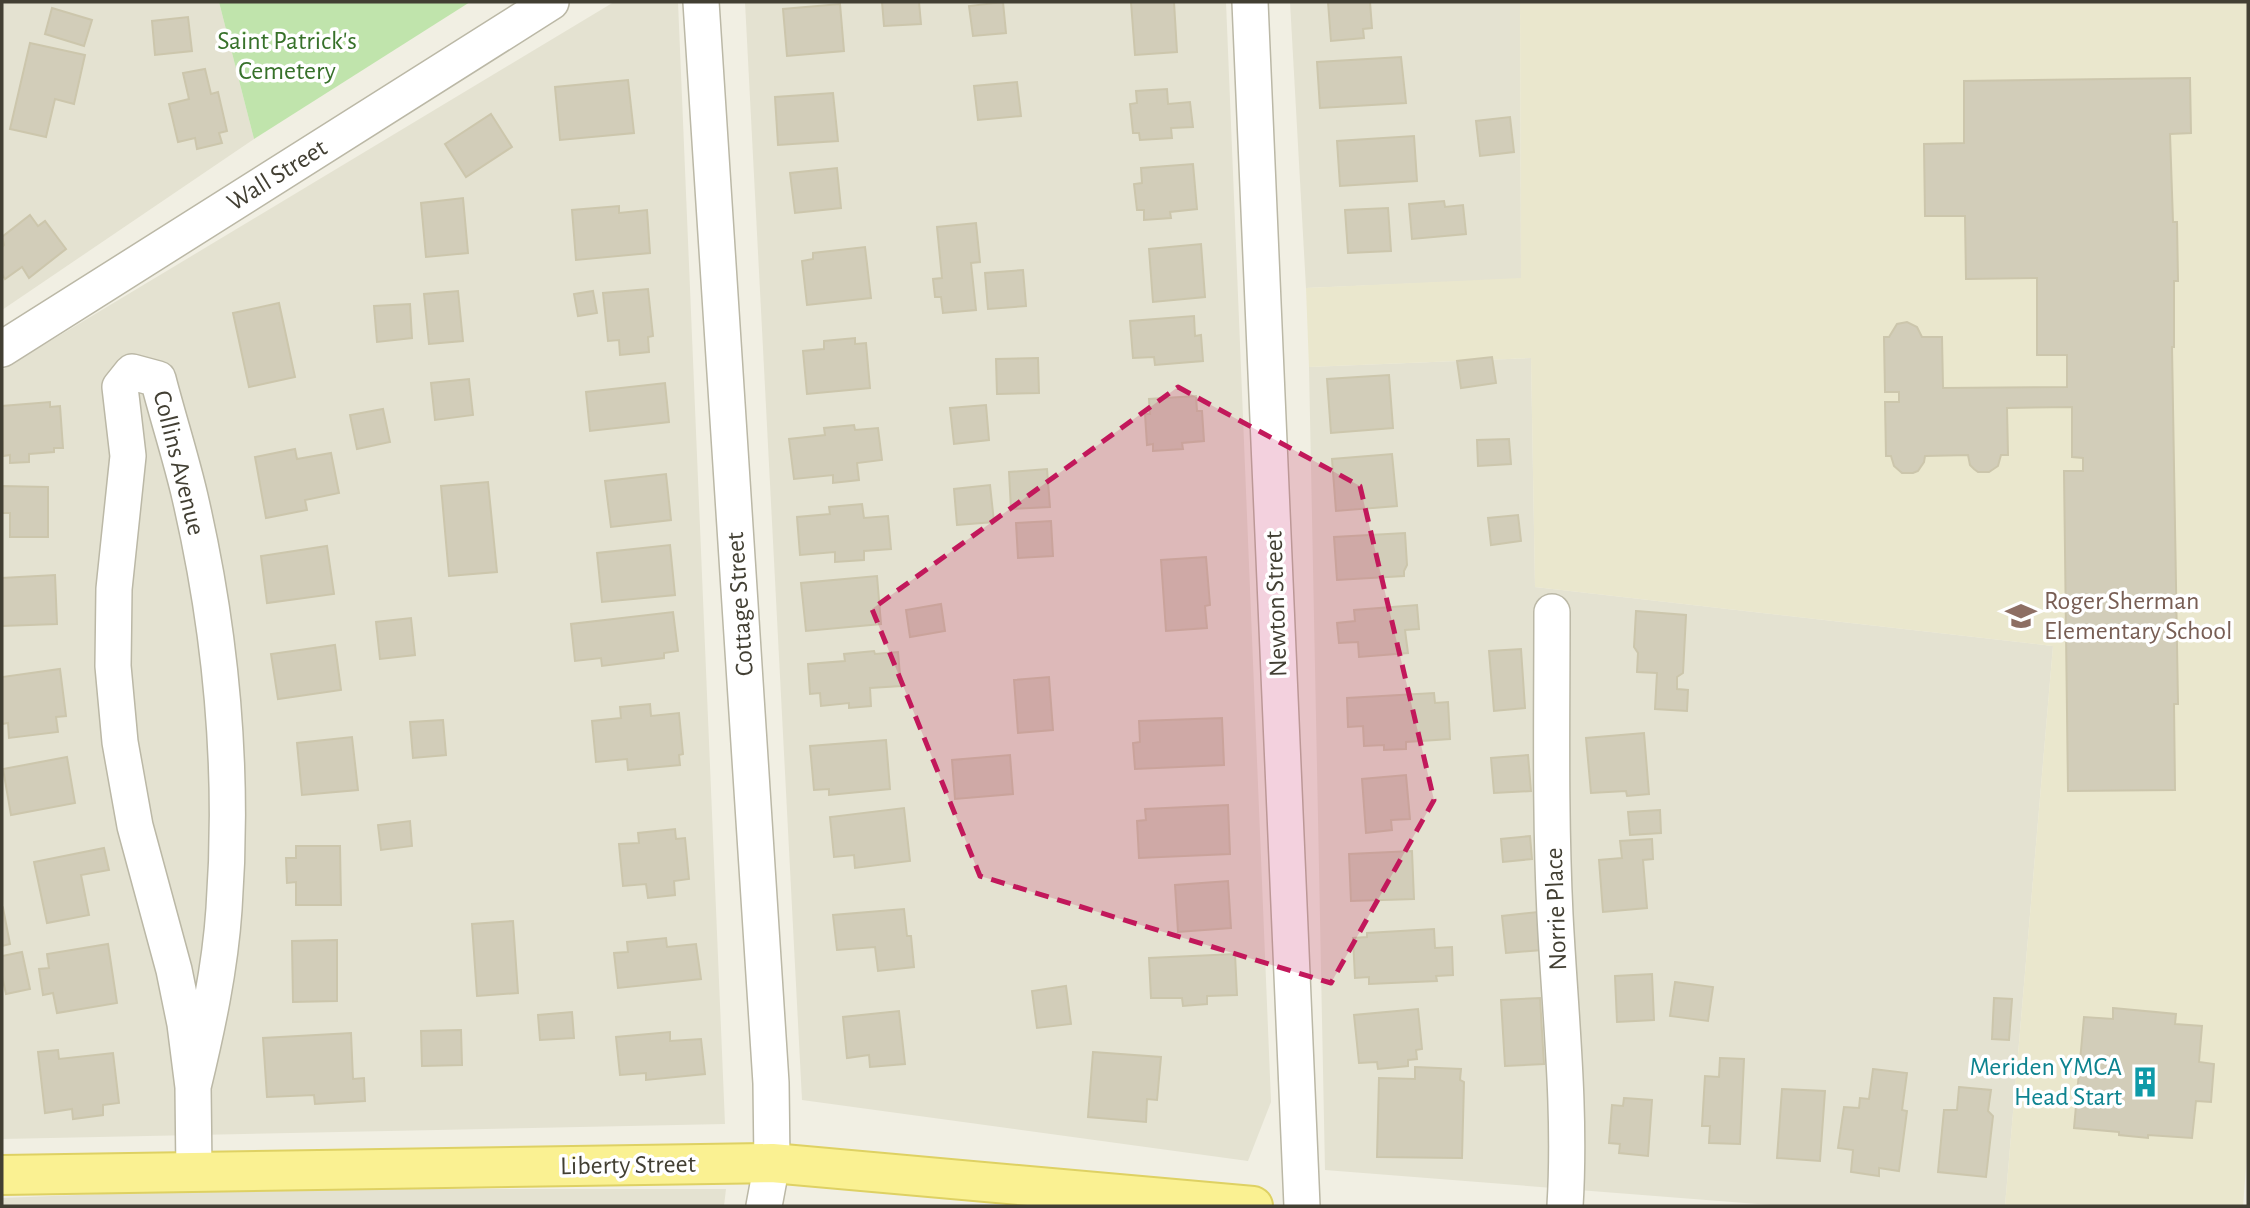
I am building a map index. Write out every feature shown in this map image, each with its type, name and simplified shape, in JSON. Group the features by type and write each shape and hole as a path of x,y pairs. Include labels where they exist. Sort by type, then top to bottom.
{"main road":[{"name":"Liberty Street","path":"2,1175 772,1163 1253,1206"}],"street":[{"name":"Wall Street","path":"2,349 551,2"},
{"name":"Cottage Street","path":"701,2 771,1083 772,1163 764,1206"},
{"name":"Newton Street","path":"1250,2 1302,1206"},
{"name":"Collins Avenue","path":"193,1087 217,971 224,910 227,821 225,741 218,658 190,496 158,379 132,372 120,387 128,456 114,589 114,679 120,742 135,826 174,970 185,1024 193,1087 194,1172"},
{"name":"Norrie Place","path":"1552,612 1552,832 1568,1153 1565,1206"}],"highlighted area":[{"path":"1178,387 1360,486 1434,800 1331,983 980,876 872,609"}],"shaded area":[{"path":"2,2 219,2 254,139 2,310"},
{"path":"614,2 678,2 725,1124 2,1139 2,370"},
{"path":"745,2 1226,2 1271,1102 1248,1161 802,1100"},
{"path":"1290,2 1520,2 1521,279 1306,288"},
{"name":"Roger Sherman Elementary School","path":"1520,2 2248,2 2248,1142 2243,1206 2005,1206 2053,646 1535,587 1531,358 1309,367 1306,288 1521,278"},
{"path":"1531,358 1535,587 2053,646 2005,1206 1783,1206 1325,1170 1309,367"},
{"path":"226,1189 726,1189 724,1206 2,1206 2,1198"}],"green space":[{"name":"Saint Patrick's Cemetery","path":"219,2 470,2 254,139"}],"building":[{"path":"882,2 919,2 921,24 884,26"},
{"path":"1003,2 1006,33 973,36 969,6"},
{"path":"1131,2 1174,2 1177,52 1135,55"},
{"path":"1328,2 1370,2 1372,28 1363,29 1364,38 1331,41"},
{"path":"840,4 844,51 787,56 783,9"},
{"path":"52,8 92,20 84,46 45,34"},
{"path":"188,17 192,51 155,55 152,21"},
{"path":"30,43 85,55 74,104 55,99 46,137 10,129"},
{"path":"1401,57 1406,103 1320,108 1317,62"},
{"path":"205,69 211,94 218,92 227,131 219,133 222,143 197,149 195,138 178,142 169,104 189,99 183,73"},
{"path":"2190,78 2191,133 2170,134 2173,222 2177,222 2178,281 2174,281 2172,347 2178,704 2174,704 2175,790 2068,791 2064,471 2083,471 2083,458 2072,457 2072,407 2007,408 2008,455 2001,455 1998,466 1989,472 1978,472 1974,469 1970,465 1968,455 1925,456 1918,471 1902,473 1894,466 1891,456 1886,456 1885,402 1899,402 1899,392 1885,392 1884,337 1889,337 1897,324 1907,322 1917,327 1922,337 1942,337 1943,388 2067,387 2067,355 2037,355 2037,278 1966,279 1965,216 1925,216 1924,144 1964,143 1964,81"},
{"path":"628,80 634,133 560,140 555,87"},
{"path":"1017,82 1021,116 978,120 974,86"},
{"path":"1167,89 1168,104 1190,102 1193,127 1171,128 1172,138 1140,140 1139,133 1133,133 1130,104 1137,103 1136,91"},
{"path":"833,93 838,141 778,145 775,97"},
{"path":"491,114 512,147 466,177 445,144"},
{"path":"1510,117 1514,152 1480,156 1476,121"},
{"path":"1414,136 1417,181 1340,186 1337,141"},
{"path":"1193,164 1197,209 1170,212 1171,218 1144,220 1144,210 1137,210 1134,184 1142,183 1141,168"},
{"path":"837,168 841,208 795,213 790,173"},
{"path":"463,198 468,253 426,257 421,203"},
{"path":"1444,201 1445,207 1463,205 1466,234 1412,239 1409,204"},
{"path":"619,206 619,213 647,210 650,253 576,260 572,210"},
{"path":"1388,208 1391,251 1348,253 1345,210"},
{"path":"30,215 38,226 45,221 66,249 29,278 22,267 5,279 2,274 2,237"},
{"path":"976,223 980,262 971,263 976,310 943,313 941,297 935,297 933,279 942,278 937,227"},
{"path":"1201,244 1205,297 1153,302 1149,249"},
{"path":"865,247 871,298 807,305 802,261 813,259 813,253"},
{"path":"1023,270 1026,306 988,309 985,273"},
{"path":"648,289 653,336 648,337 649,352 620,355 619,340 608,341 603,293"},
{"path":"458,291 463,341 429,344 424,294"},
{"path":"593,291 597,313 578,316 574,294"},
{"path":"279,303 295,377 249,387 233,313"},
{"path":"410,304 412,338 377,342 374,306"},
{"path":"1194,316 1195,336 1201,335 1203,361 1155,365 1154,357 1133,358 1130,321"},
{"path":"855,338 855,344 866,343 870,388 807,394 803,351 824,349 824,341"},
{"path":"1492,357 1496,383 1461,388 1457,361"},
{"path":"1038,358 1039,393 997,394 996,359"},
{"path":"1389,375 1393,428 1331,433 1327,379"},
{"path":"469,379 473,415 435,420 431,383"},
{"path":"665,383 669,422 590,431 586,392"},
{"path":"1196,396 1197,411 1202,411 1204,441 1182,443 1183,449 1153,451 1153,444 1147,445 1145,414 1150,414 1149,399"},
{"path":"50,402 50,407 60,406 63,448 54,448 54,452 29,454 29,462 10,463 10,455 3,456 2,406"},
{"path":"986,405 989,440 954,444 950,408"},
{"path":"383,409 390,442 357,449 350,415"},
{"path":"854,425 855,430 878,428 882,460 857,463 859,480 833,483 833,475 794,479 789,439 825,435 824,428"},
{"path":"1509,439 1511,464 1478,466 1477,440"},
{"path":"295,449 297,459 331,453 339,493 305,500 307,510 266,518 255,457"},
{"path":"1392,454 1397,506 1336,511 1332,459"},
{"path":"1047,469 1050,507 1011,509 1009,472"},
{"path":"666,474 671,520 611,527 605,481"},
{"path":"488,482 497,572 449,576 441,486"},
{"path":"990,485 994,522 957,525 954,489"},
{"path":"2,486 48,487 48,537 10,537 10,513 2,513"},
{"path":"862,504 864,518 888,516 891,549 864,551 864,560 835,562 835,552 800,555 797,517 830,514 829,507"},
{"path":"1518,515 1521,541 1491,545 1488,518"},
{"path":"1051,521 1053,556 1018,558 1016,523"},
{"path":"1405,533 1407,565 1404,576 1337,580 1334,537"},
{"path":"670,545 675,595 602,602 597,553"},
{"path":"327,546 334,594 267,603 261,556"},
{"path":"1206,557 1210,605 1205,606 1207,628 1166,631 1161,560"},
{"path":"55,575 57,624 2,626 2,578"},
{"path":"877,576 881,624 806,631 801,583"},
{"path":"941,604 945,631 910,637 906,610"},
{"path":"1417,605 1419,629 1405,630 1408,653 1359,657 1358,642 1339,643 1337,623 1355,621 1354,610"},
{"path":"1636,611 1686,615 1683,673 1677,677 1677,689 1688,690 1687,711 1655,709 1657,673 1637,672 1638,653 1634,647"},
{"path":"673,612 678,651 664,653 664,658 602,666 601,658 575,661 571,624"},
{"path":"411,618 415,655 380,659 376,622"},
{"path":"335,645 341,690 278,699 271,654"},
{"path":"1521,649 1525,708 1494,711 1489,651"},
{"path":"874,651 875,654 898,652 901,686 870,688 871,706 849,708 849,703 821,706 820,693 810,694 808,664 845,661 844,654"},
{"path":"60,669 66,716 56,717 58,732 9,738 8,723 2,724 2,677"},
{"path":"1049,677 1053,730 1018,733 1014,680"},
{"path":"1434,693 1435,703 1448,702 1450,739 1406,742 1406,749 1384,750 1384,745 1364,746 1363,726 1348,727 1347,698"},
{"path":"650,704 651,716 679,713 683,754 679,755 680,765 628,770 627,759 596,762 592,721 621,718 620,707"},
{"path":"1222,718 1224,765 1135,769 1133,743 1140,742 1139,721"},
{"path":"443,720 446,755 413,758 410,722"},
{"path":"1644,733 1649,794 1627,796 1626,791 1591,793 1586,738"},
{"path":"352,737 358,790 302,795 297,743"},
{"path":"886,740 890,789 829,795 829,789 814,790 810,746"},
{"path":"1010,755 1013,794 955,799 952,760"},
{"path":"1528,755 1531,791 1494,793 1491,758"},
{"path":"67,757 75,803 11,815 3,769"},
{"path":"1406,775 1410,819 1391,820 1392,830 1366,833 1362,779"},
{"path":"1228,805 1230,854 1139,858 1137,821 1146,820 1145,809"},
{"path":"904,808 910,861 855,868 854,855 834,857 830,817"},
{"path":"1660,810 1661,833 1630,835 1628,812"},
{"path":"410,821 412,846 381,850 378,825"},
{"path":"675,829 676,839 685,838 689,879 674,881 675,895 648,898 646,884 623,886 619,844 639,843 638,833"},
{"path":"1530,836 1532,859 1503,862 1501,839"},
{"path":"1652,839 1653,859 1643,860 1647,908 1603,912 1599,860 1622,858 1620,841"},
{"path":"296,846 340,846 341,905 296,905 296,882 287,883 286,858 296,858"},
{"path":"104,848 109,870 81,875 89,915 47,923 34,862"},
{"path":"1412,851 1414,899 1351,901 1349,854"},
{"path":"1228,881 1231,928 1178,932 1175,885"},
{"path":"2,909 10,944 2,946"},
{"path":"904,909 907,936 911,936 914,967 878,971 875,947 837,950 833,915"},
{"path":"1538,912 1542,950 1506,953 1502,916"},
{"path":"513,921 518,993 477,996 472,924"},
{"path":"1434,929 1435,948 1452,947 1453,975 1436,976 1437,981 1369,984 1369,977 1355,978 1353,938 1367,937 1367,933"},
{"path":"666,938 667,947 696,944 701,979 618,988 614,953 628,952 627,942"},
{"path":"337,940 337,1001 293,1002 292,941"},
{"path":"108,944 117,1003 57,1013 53,993 43,995 39,969 49,968 47,954"},
{"path":"22,952 30,989 6,994 2,956"},
{"path":"1235,954 1237,995 1207,996 1207,1004 1183,1006 1182,998 1151,998 1149,958"},
{"path":"1652,974 1654,1020 1617,1022 1615,976"},
{"path":"1675,982 1713,987 1708,1021 1670,1016"},
{"path":"1066,986 1071,1024 1037,1028 1032,991"},
{"path":"1540,998 1544,1064 1505,1066 1501,1000"},
{"path":"1994,998 2012,999 2009,1040 1992,1039"},
{"name":"Meriden YMCA Head Start","path":"2113,1008 2176,1014 2175,1024 2202,1026 2199,1062 2214,1064 2211,1102 2196,1101 2192,1138 2148,1135 2148,1138 2074,1128 2084,1017 2113,1019"},
{"path":"1418,1009 1422,1049 1416,1050 1417,1059 1408,1060 1408,1066 1378,1069 1377,1062 1359,1063 1354,1015"},
{"path":"899,1011 905,1064 870,1067 869,1055 847,1058 843,1017"},
{"path":"572,1012 574,1038 540,1040 538,1015"},
{"path":"461,1030 462,1065 422,1066 421,1031"},
{"path":"670,1032 670,1041 701,1039 705,1074 646,1080 646,1073 620,1075 616,1037"},
{"path":"351,1033 353,1079 364,1078 365,1101 315,1104 314,1095 267,1097 263,1038"},
{"path":"58,1050 59,1059 113,1053 119,1103 103,1105 103,1115 73,1119 72,1109 45,1113 38,1052"},
{"path":"1093,1052 1161,1057 1157,1100 1147,1099 1146,1122 1088,1117"},
{"path":"1720,1058 1744,1059 1740,1144 1709,1143 1710,1126 1702,1126 1705,1076 1719,1077"},
{"path":"1415,1067 1461,1069 1460,1080 1464,1082 1462,1158 1377,1157 1379,1078 1415,1079"},
{"path":"1873,1069 1907,1073 1902,1110 1907,1111 1899,1171 1879,1168 1879,1176 1851,1172 1853,1150 1838,1148 1844,1107 1859,1108 1860,1098 1869,1099"},
{"path":"1959,1087 1991,1090 1988,1111 1993,1116 1986,1177 1938,1172 1944,1110 1957,1110"},
{"path":"1782,1089 1825,1091 1820,1161 1777,1158"},
{"path":"1624,1098 1652,1100 1648,1156 1619,1153 1620,1144 1609,1143 1612,1105 1623,1106"}],"place":[{"name":"Roger Sherman Elementary School","path":"2021,616"},
{"name":"Meriden YMCA Head Start","path":"2145,1082"}]}
